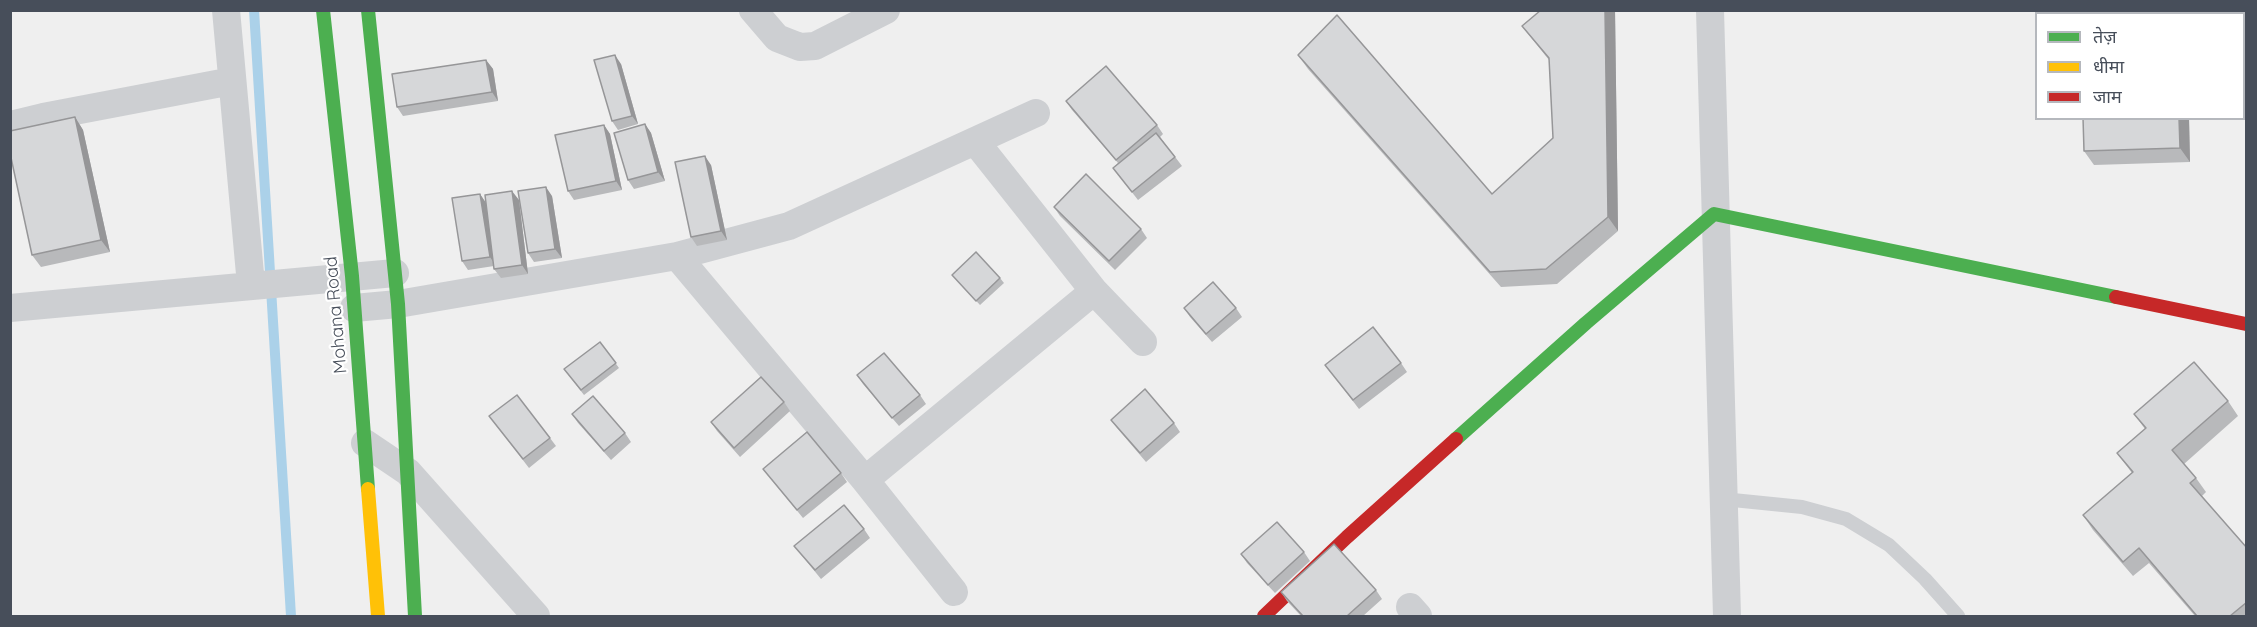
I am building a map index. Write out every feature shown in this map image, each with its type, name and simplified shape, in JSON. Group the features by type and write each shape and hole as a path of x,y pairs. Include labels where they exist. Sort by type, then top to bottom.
{"street":[{"path":"226,10 232,81 258,285"},
{"name":"Mohana Road","path":"323,10 352,276 378,616"},
{"path":"368,10 398,304 415,616"},
{"path":"753,10 777,38 800,47 815,46 885,10"},
{"path":"1710,10 1727,616"},
{"path":"10,125 232,81"},
{"path":"354,308 398,304 677,256 789,226 1036,113"},
{"path":"975,141 1094,291 1143,342"},
{"path":"1714,214 2247,324"},
{"path":"1264,616 1347,537 1586,323 1714,214"},
{"path":"677,256 865,480 954,592"},
{"path":"10,308 394,273"},
{"path":"865,480 1094,291"},
{"path":"365,442 408,472 536,616"}],"lane":[{"path":"1723,499 1802,507 1846,519 1889,545 1925,579 1958,616"}],"building":[{"path":"1541,10 1605,10 1608,217 1546,269 1490,272 1298,55 1337,15 1492,194 1553,138 1549,58 1522,26"},
{"path":"2081,10 2176,10 2176,12 2081,12"},
{"path":"615,55 632,116 612,121 594,60"},
{"path":"486,60 492,92 397,107 392,74"},
{"path":"1106,66 1157,125 1116,160 1066,101"},
{"path":"75,117 101,240 32,255 10,153 10,131"},
{"path":"2083,120 2179,120 2180,148 2084,151"},
{"path":"645,124 658,172 628,180 614,133"},
{"path":"604,125 616,181 568,191 555,135"},
{"path":"1156,133 1175,157 1132,192 1113,168"},
{"path":"705,156 721,231 691,237 675,162"},
{"path":"1086,174 1141,229 1109,261 1054,207"},
{"path":"546,187 555,249 528,253 518,191"},
{"path":"512,191 522,265 494,269 485,195"},
{"path":"480,194 490,257 462,261 452,198"},
{"path":"976,252 1000,278 976,301 952,275"},
{"path":"1213,282 1236,308 1206,334 1184,308"},
{"path":"1373,327 1401,363 1353,400 1325,365"},
{"path":"600,342 616,363 581,390 564,369"},
{"path":"884,353 920,395 892,418 857,375"},
{"path":"2194,362 2228,401 2172,450 2196,478 2190,483 2247,548 2247,602 2230,616 2197,616 2139,548 2123,562 2083,515 2133,472 2117,453 2146,428 2134,414"},
{"path":"761,377 784,402 734,448 711,422"},
{"path":"1145,389 1174,423 1140,453 1111,420"},
{"path":"517,395 550,438 523,459 489,416"},
{"path":"593,396 625,433 604,451 572,414"},
{"path":"807,432 841,473 797,510 763,469"},
{"path":"844,505 864,529 815,570 794,546"},
{"path":"1277,522 1304,552 1268,585 1241,554"},
{"path":"1334,544 1376,590 1347,616 1303,616 1281,592"}],"waterway":[{"path":"254,10 291,616"}],"traffic: fast":[{"path":"323,10 352,276 368,489"},
{"path":"368,10 398,304 415,616"},
{"path":"1456,439 1586,323 1714,214 2116,297"}],"traffic: slow":[{"path":"368,489 378,616"}],"traffic: jam":[{"path":"2116,297 2246,324"},
{"path":"1264,616 1347,537 1456,439"}]}
